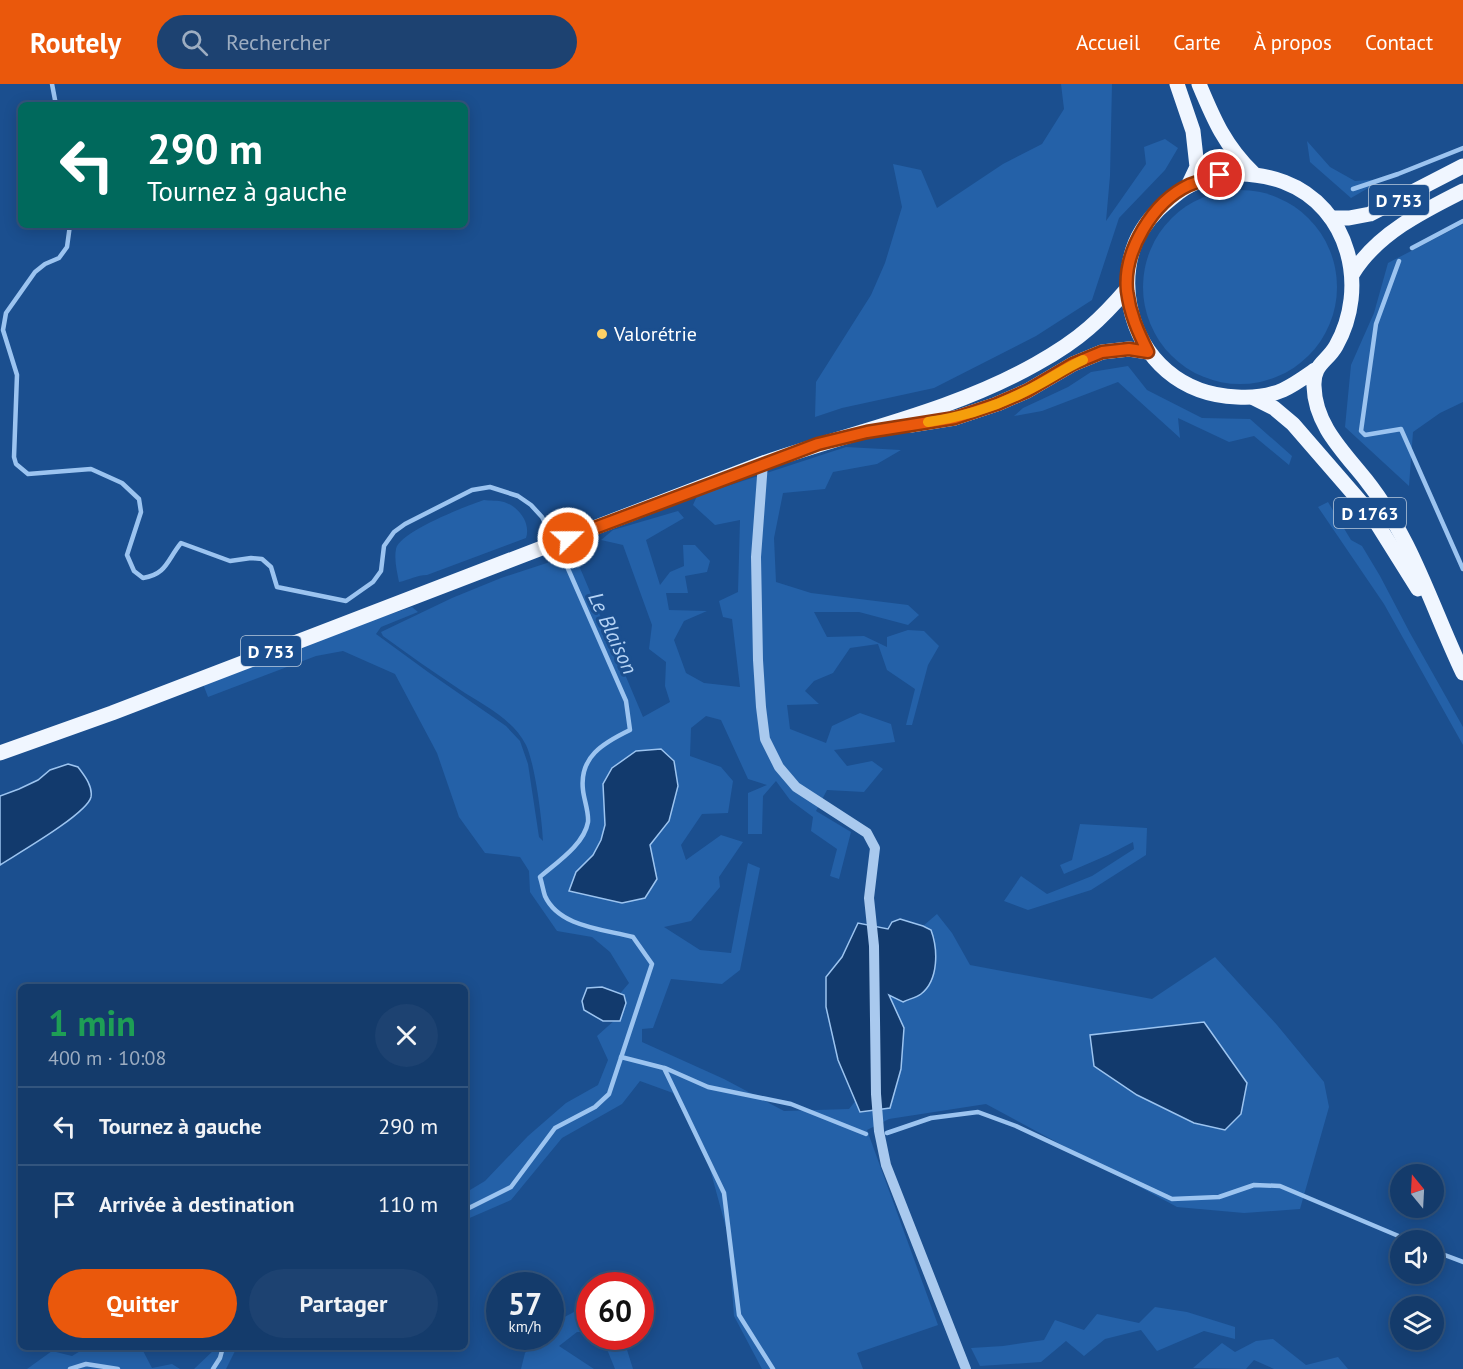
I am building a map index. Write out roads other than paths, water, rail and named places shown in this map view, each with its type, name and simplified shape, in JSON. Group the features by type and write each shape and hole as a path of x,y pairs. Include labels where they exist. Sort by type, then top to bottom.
{"main road":[{"path":"1177,84 1193,131 1197,167 1188,186"},
{"path":"1199,84 1218,129 1237,158 1254,174"},
{"name":"D 753","path":"1331,218 1349,218 1370,214 1463,166"},
{"path":"1254,174 1286,183 1311,197 1331,218 1346,244 1353,273 1350,313 1335,347 1315,370 1284,390 1254,398 1218,397 1190,387 1165,370 1148,352 1134,326 1127,289 1130,262 1141,232 1159,207 1188,186 1220,175 1254,174"},
{"name":"D 753","path":"1353,273 1363,257 1380,241 1463,191"},
{"name":"D 753","path":"0,753 112,713 763,464 818,444 867,432 952,404 991,388 1055,353 1088,330 1127,289"},
{"name":"D 753","path":"867,432 955,418 997,404 1027,391 1073,364 1102,352 1129,349 1148,352"},
{"name":"D 1763","path":"1315,370 1314,386 1318,410 1326,431 1389,512 1411,551 1463,673"},
{"name":"D 1763","path":"1254,398 1274,408 1293,424 1371,514 1407,570 1454,654"}],"street":[{"path":"763,464 756,568 760,695 765,739 779,766 796,787 867,833 875,848 869,898 874,946 876,1094 879,1131 886,1165 966,1369"}],"waterway":[{"name":"Le Blaison","path":"52,84 55,102"},
{"path":"1353,189 1463,148"},
{"path":"1412,248 1463,221"},
{"name":"Le Blaison","path":"70,228 67,247 59,258 45,264 35,272 6,313 3,330 17,375 14,457 16,464 28,474 91,469 122,483 139,499 141,512 127,555 134,571 143,578 157,573 162,570 181,543 230,561 262,559 271,567 277,587 346,601 373,582 381,571 384,546 394,532 405,524 472,490 490,487 518,496 542,517 562,555 626,701 630,730 595,752 585,769 583,790 588,818 585,830 575,846 540,877 545,896 560,914 583,925 633,937 652,964 609,1094 595,1107 555,1128 511,1187 468,1208"},
{"path":"1399,261 1376,324 1361,431 1365,435 1401,429 1463,569"},
{"path":"621,1057 664,1068 724,1193 739,1315 773,1369"},
{"path":"665,1068 708,1087 791,1104 866,1134"},
{"path":"887,1133 931,1118 978,1112 1016,1126 1172,1199 1219,1197 1254,1185 1280,1186 1390,1232"},
{"path":"1444,1255 1463,1262"},
{"name":"Le Blaison","path":"213,1369 222,1350"},
{"name":"Le Blaison","path":"70,1369 86,1364 118,1369"}],"place":[{"name":"Valorétrie","path":"602,334"}]}
